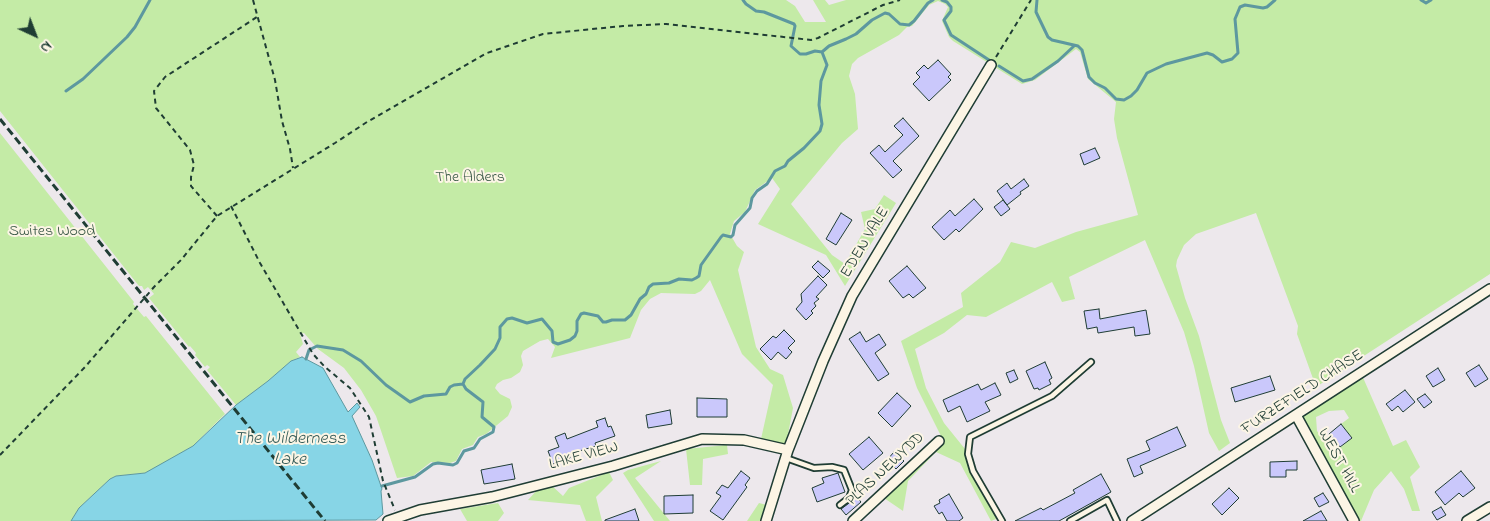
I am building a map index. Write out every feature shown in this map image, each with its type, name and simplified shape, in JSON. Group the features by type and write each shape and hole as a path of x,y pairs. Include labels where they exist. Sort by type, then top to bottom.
{"street":[{"name":"EDEN VALE","path":"766,521 787,454 852,296 990,65"},
{"name":"FURZEFIELD CHASE","path":"1132,521 1146,518 1296,415 1490,289"},
{"name":"WEST HILL","path":"1296,415 1354,521"},
{"name":"LAKE VIEW","path":"388,521 420,510 492,497 613,466 702,439 744,440 787,454"},
{"name":"PLAS NEWYDD","path":"853,521 940,441"},
{"path":"1467,521 1490,507"}],"lane":[{"path":"1002,521 973,471 968,454 970,437 1052,396 1091,362"},
{"path":"787,454 814,468 832,467 844,470 852,490 849,498 840,505"},
{"path":"1070,521 1107,500 1118,521"}],"path":[{"path":"253,0 275,80 293,168"},
{"path":"0,455 91,360 217,216 367,122 487,53 543,34 666,24 805,40 818,38 883,5 900,0"},
{"path":"990,65 1031,0"},
{"path":"217,216 191,186 190,177 194,164 190,150 156,108 154,91 165,77 257,18"},
{"path":"231,206 260,264 313,354 350,388 369,417 383,480 398,516"}],"green space":[{"name":"The Alders","path":"0,0 786,0 795,6 805,22 826,22 813,0 825,0 829,5 846,0 1490,0 1490,274 1316,387 1297,334 1298,326 1256,213 1196,234 1184,245 1176,266 1199,336 1221,420 1230,443 1219,451 1209,433 1194,366 1184,332 1145,240 1069,277 1075,299 1062,302 1052,282 986,317 967,315 944,333 915,349 926,388 944,423 965,449 973,474 999,518 991,521 960,463 936,452 908,481 903,511 884,498 943,440 917,388 901,341 963,307 961,293 1000,262 1011,242 1035,248 1076,232 1138,215 1117,138 1114,119 1116,102 1088,79 1080,52 1076,49 1035,80 1022,84 953,41 949,37 942,21 948,7 938,1 929,5 912,26 907,27 899,35 858,58 852,64 849,76 855,94 858,129 842,143 791,204 832,255 845,264 865,229 861,212 875,209 884,195 896,203 845,286 826,255 758,224 780,189 772,178 755,190 745,212 734,221 730,234 737,246 744,252 738,270 756,347 770,369 783,375 793,408 786,445 761,439 773,385 742,354 710,280 701,291 695,294 661,293 650,299 641,310 630,338 551,358 555,347 548,339 540,341 523,351 521,356 523,365 520,372 511,378 503,380 495,388 500,394 510,399 512,407 508,416 486,434 478,437 473,445 462,449 456,461 450,463 431,462 413,476 397,478 376,416 361,390 344,368 318,349 304,333 300,334 303,344 296,352 300,357 291,361 236,405 207,370 210,367 207,365 205,367 195,355 196,353 149,298 154,294 148,287 144,290 142,286 139,286 0,111"},
{"name":"Swites Wood","path":"0,133 134,302 133,304 144,317 146,316 225,414 193,446 154,469 145,473 116,476 110,479 79,508 71,521 0,521"},
{"path":"1361,373 1393,446 1406,440 1420,467 1410,477 1420,511 1412,511 1404,489 1391,471 1374,490 1361,521 1354,521 1296,415","holes":["1344,410 1349,418 1341,424 1352,438 1341,447 1338,445 1333,450 1317,431 1316,417 1329,411"]},
{"path":"727,445 728,454 703,459 702,485 690,485 686,449"},
{"path":"661,461 635,478 670,521 654,521 623,473"},
{"path":"609,472 613,480 596,497 602,521 586,521 580,505 528,500 539,488 551,485 563,496 569,488"},
{"path":"498,503 504,513 498,521 467,521 460,509"},
{"path":"759,503 767,505 762,521 747,521"}],"water":[{"name":"The Wilderness Lake","path":"302,357 323,368 348,412 357,403 360,407 352,416 372,460 382,489 383,514 376,520 71,521 79,508 110,479 116,476 145,473 193,446 236,405 291,361"}],"building":[{"path":"938,60 951,74 948,77 951,80 929,101 913,84 920,77 916,73 924,65 928,69"},
{"path":"903,118 919,136 893,161 902,170 893,178 870,153 879,145 885,152 903,135 894,126"},
{"path":"1095,148 1100,158 1084,165 1080,154"},
{"path":"1024,179 1029,186 1007,205 997,191 1007,183 1011,189"},
{"path":"974,199 983,209 959,232 956,229 944,240 932,227 950,210 955,216"},
{"path":"1003,200 1010,209 1001,216 994,207"},
{"path":"841,213 852,220 836,245 826,239"},
{"path":"818,261 830,271 823,278 812,267"},
{"path":"907,266 926,288 913,298 909,294 903,298 889,281"},
{"path":"818,276 827,285 816,297 819,299 814,303 816,306 811,311 813,313 806,320 796,309 802,302 801,294"},
{"path":"1099,309 1100,319 1146,310 1150,334 1135,336 1134,327 1098,333 1097,327 1087,329 1084,311"},
{"path":"784,330 795,341 788,348 792,352 786,359 778,352 771,360 760,349 773,336 776,338"},
{"path":"860,332 866,342 879,334 886,345 875,353 889,374 878,381 849,339"},
{"path":"1045,362 1052,378 1049,380 1051,384 1039,390 1038,388 1034,389 1026,371"},
{"path":"1479,365 1488,379 1475,387 1466,373"},
{"path":"1438,368 1445,380 1433,387 1426,376"},
{"path":"1014,370 1018,379 1010,383 1006,373"},
{"path":"1270,376 1275,390 1235,402 1231,388"},
{"path":"995,383 1001,395 985,402 990,411 967,422 960,406 948,412 943,400 978,384 981,390"},
{"path":"1405,390 1415,402 1403,412 1398,406 1392,411 1386,404"},
{"path":"897,393 911,406 892,427 878,413"},
{"path":"1425,394 1432,402 1424,408 1417,399"},
{"path":"697,398 727,399 727,417 697,417"},
{"path":"670,410 672,424 648,428 646,415"},
{"path":"605,418 608,427 611,426 615,436 595,443 596,446 569,454 570,458 553,464 548,451 559,447 555,437 565,433 567,439 598,427 596,421"},
{"path":"1341,424 1352,438 1340,447 1329,434"},
{"path":"1177,427 1186,446 1140,466 1143,473 1134,477 1127,459 1150,450 1146,441"},
{"path":"869,437 883,453 863,470 849,454"},
{"path":"894,452 904,461 896,469 887,460"},
{"path":"1297,461 1297,470 1286,470 1286,477 1270,477 1270,462"},
{"path":"512,464 515,479 484,484 481,470"},
{"path":"741,471 750,478 745,485 747,487 723,520 710,511 721,496 716,493 722,485 728,488"},
{"path":"1461,471 1475,488 1463,497 1459,493 1445,505 1435,492"},
{"path":"838,473 845,492 817,502 812,488 824,483 822,478"},
{"path":"1101,474 1111,492 1059,521 1015,521 1041,508 1043,510 1075,493 1073,490"},
{"path":"1229,488 1239,498 1222,515 1212,504"},
{"path":"1323,493 1329,502 1319,507 1314,498"},
{"path":"949,494 963,518 959,521 947,521 942,512 939,514 934,506 940,503 939,500"},
{"path":"693,495 693,513 664,514 664,496"},
{"path":"855,495 861,502 846,515 841,509 852,501"},
{"path":"1441,507 1446,515 1437,520 1432,512"},
{"path":"635,509 639,521 605,521 605,520"},
{"path":"1321,511 1327,521 1303,521"}],"waterway":[{"path":"66,91 83,79 127,37 135,27 150,0"},
{"path":"743,0 756,11 764,12 794,24 791,46 800,54 815,51 822,52"},
{"path":"822,52 829,46 856,34 872,20 885,13 889,14 900,24 909,25 928,3 933,0"},
{"path":"942,0 951,7 951,11 944,20 951,35 989,60"},
{"path":"1037,0 1036,12 1048,37 1052,40 1078,46 1082,50 1089,77 1095,83 1105,88 1116,99 1124,100 1137,90 1147,73 1166,64 1207,53 1222,62 1232,59 1238,53 1235,19 1240,7 1245,5 1263,8 1275,0"},
{"path":"1421,0 1426,3 1431,0"},
{"path":"999,66 1023,81 1032,79 1058,61 1074,46"},
{"path":"463,384 465,379 495,349 500,338 500,327 507,319 512,318 527,323 542,319 552,331 553,342 558,344 575,336 577,321 581,314 598,316 603,322 625,320 631,315 640,299 653,284 669,283 679,279 692,280 699,276 701,265 721,237 723,235 731,237 733,235 735,225 750,208 752,198 757,191 767,184 775,171 785,166 820,131 822,124 819,105 821,81 827,65 822,52"},
{"path":"306,359 309,350 317,346 343,350 361,361 386,385 410,402 424,396 446,394 450,387 463,384"},
{"path":"382,486 415,477 433,464 453,465 457,463 464,451 474,448 480,439 493,432 494,427 482,417 483,402 466,389 463,384"}],"railway":[{"path":"0,119 325,521"}]}
